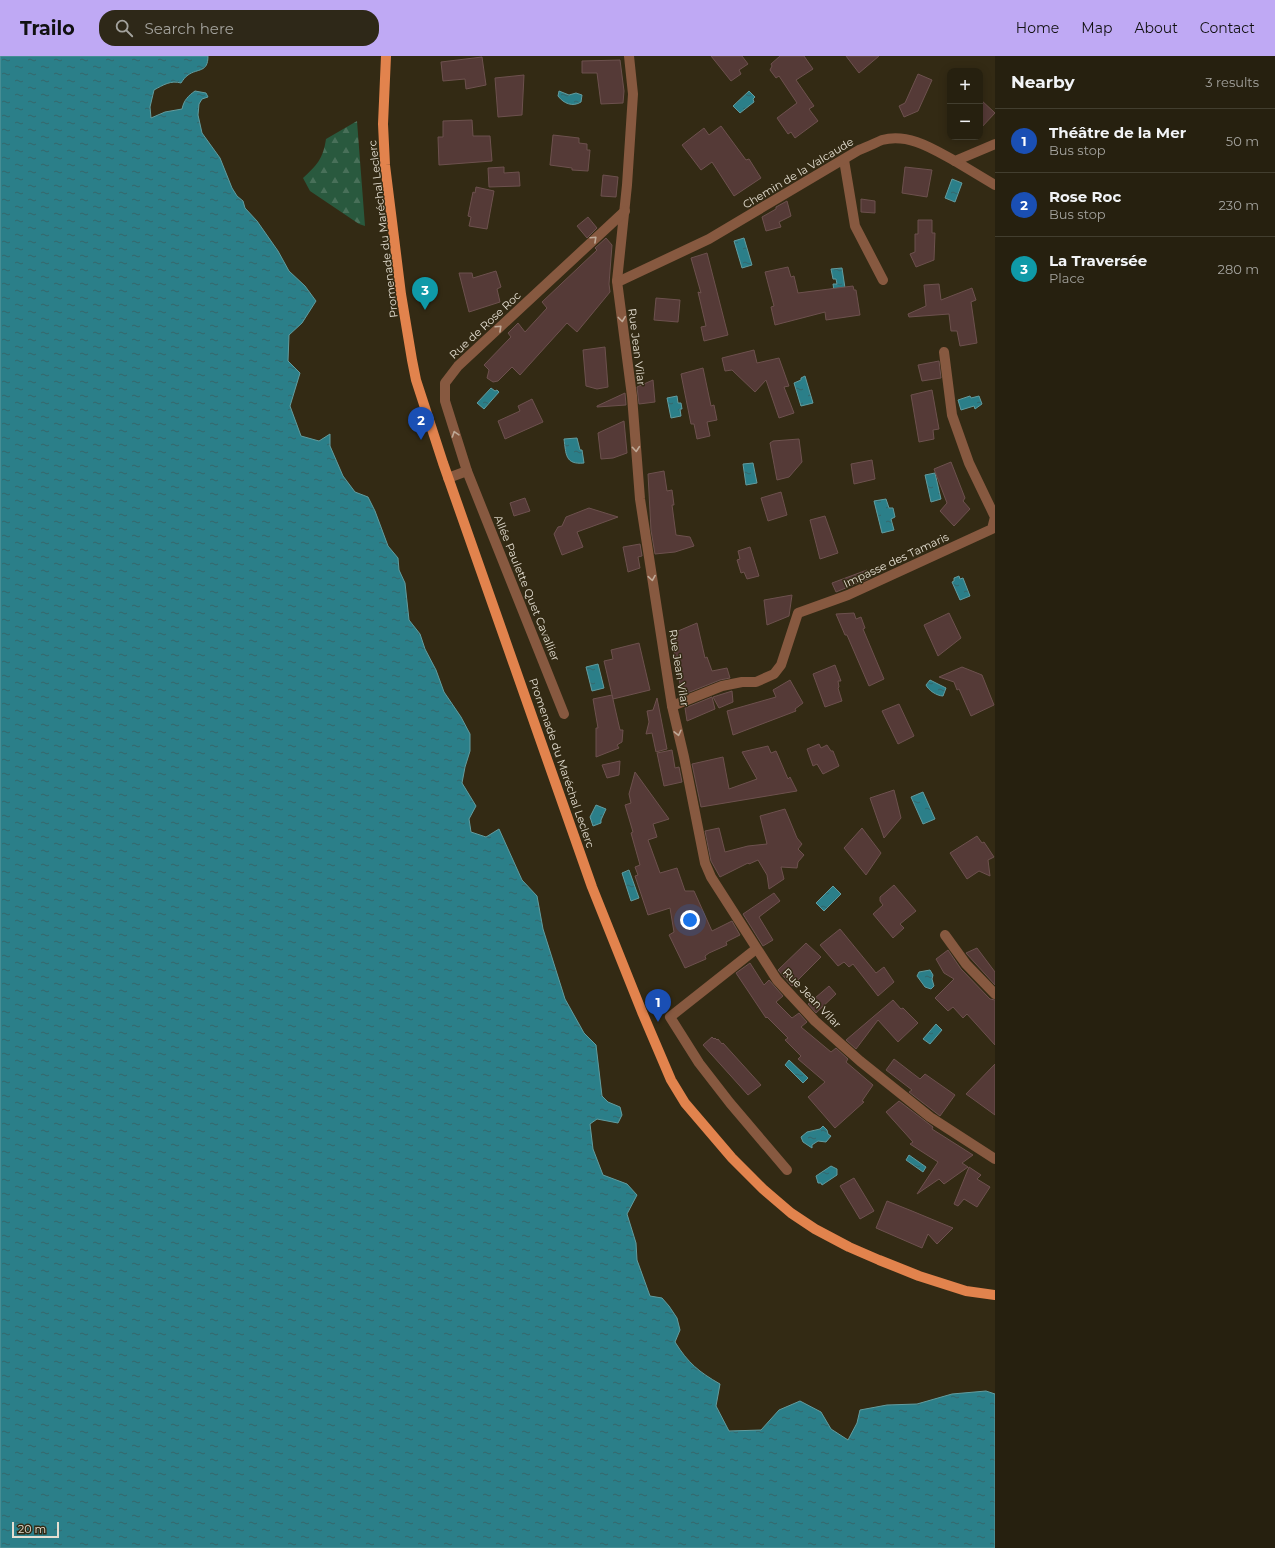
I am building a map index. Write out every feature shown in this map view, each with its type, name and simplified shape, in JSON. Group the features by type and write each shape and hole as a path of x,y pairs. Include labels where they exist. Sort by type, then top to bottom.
{"main road":[{"name":"Promenade du Maréchal Leclerc","path":"386,56 383,124 385,165 401,294 416,380 448,478 592,887 657,1049 671,1080 685,1103 732,1158 758,1184 791,1213 815,1229 849,1247 919,1276 966,1291 995,1295"}],"street":[{"name":"Rue Jean Vilar","path":"629,56 633,94 625,211 617,281 632,396 640,499 672,706 684,757 705,863 711,877 777,980 815,1021 860,1061 930,1118 995,1159"},
{"name":"Chemin de la Valcaude","path":"617,281 709,239 859,150 883,140 903,138 928,146 995,185"},
{"path":"955,161 995,144"},
{"path":"844,160 854,226 883,280"},
{"name":"Rue de Rose Roc","path":"467,471 445,401 445,384 458,366 625,211"},
{"name":"Impasse des Tamaris","path":"672,706 722,686 742,682 756,682 774,674 781,665 798,612 848,595 992,529 995,517 969,463 952,415 944,352"},
{"path":"448,478 467,471"},
{"name":"Allée Paulette Quet Cavallier","path":"467,471 564,714"},
{"path":"944,935 966,964 995,994"},
{"path":"756,949 670,1018 699,1063 730,1103 787,1170"}],"green space":[{"path":"357,121 365,226 359,224 310,191 303,178 319,161 326,139"}],"water":[{"path":"0,56 208,56 208,61 204,68 188,75 181,83 170,83 154,90 150,107 151,118 165,112 182,109 187,98 195,91 206,93 208,97 202,99 199,104 198,115 202,133 220,158 232,188 237,196 243,201 245,208 257,221 278,251 289,271 305,286 316,301 302,323 289,335 288,361 300,373 290,406 301,436 319,441 330,434 330,446 343,476 355,492 368,497 388,546 398,558 399,570 405,583 409,620 420,634 444,692 461,717 470,734 470,751 462,783 476,806 469,819 471,832 486,837 499,829 522,880 537,896 543,929 565,999 584,1033 596,1045 602,1096 608,1102 620,1107 622,1115 618,1123 597,1119 590,1124 593,1149 603,1175 627,1184 637,1195 627,1214 636,1243 637,1260 650,1296 662,1298 677,1318 680,1330 675,1342 685,1356 700,1371 720,1384 716,1406 729,1431 761,1430 779,1410 800,1401 821,1412 831,1429 848,1440 857,1423 860,1410 887,1405 917,1404 952,1394 986,1391 995,1394 995,1548 0,1548"},
{"path":"559,91 569,95 576,93 582,95 581,102 578,104 566,103 558,96"},
{"path":"749,91 755,97 753,99 754,102 740,113 733,106"},
{"path":"952,179 962,183 955,202 945,198"},
{"path":"744,238 752,265 742,268 734,241"},
{"path":"842,268 845,288 834,290 833,284 837,284 836,279 833,279 831,269"},
{"path":"805,376 813,403 801,406 794,383 801,380 801,378"},
{"path":"491,388 499,392 484,409 477,403"},
{"path":"677,396 678,403 681,403 681,416 671,418 667,398"},
{"path":"970,396 971,398 979,396 982,404 975,409 974,406 961,410 958,400"},
{"path":"577,438 580,450 582,450 584,463 573,462 566,454 564,439"},
{"path":"753,463 757,483 746,485 743,464"},
{"path":"935,473 941,499 931,502 925,475"},
{"path":"886,499 889,508 893,508 895,517 891,519 894,530 882,533 874,501"},
{"path":"959,576 960,579 963,578 970,596 960,600 952,582 954,581 954,578"},
{"path":"598,664 604,688 592,691 586,667"},
{"path":"930,680 946,688 943,696 936,694 927,687 926,685"},
{"path":"923,792 935,819 923,824 911,797"},
{"path":"596,805 606,809 601,823 593,826 590,817"},
{"path":"629,870 639,898 631,901 622,873"},
{"path":"833,886 841,894 824,911 816,903"},
{"path":"930,970 933,975 932,979 934,986 931,989 925,987 917,976 919,972"},
{"path":"936,1024 942,1030 930,1044 923,1039"},
{"path":"789,1060 808,1078 803,1083 785,1065"},
{"path":"823,1126 831,1136 826,1142 818,1141 812,1145 812,1148 803,1142 801,1137 807,1132 820,1129"},
{"path":"909,1155 926,1167 923,1172 906,1160"},
{"path":"831,1166 837,1169 837,1175 822,1185 821,1183 818,1183 816,1176"}],"building":[{"path":"711,56 742,56 748,64 739,70 741,74 731,81"},
{"path":"780,56 804,56 813,69 796,80 814,106 809,109 818,121 795,138 791,132 788,134 777,118 797,103 779,76 776,78 770,70 772,66 771,64"},
{"path":"846,56 879,56 859,73"},
{"path":"482,57 486,85 466,89 465,79 443,81 441,62"},
{"path":"620,60 624,91 623,103 601,104 597,73 582,73 582,61"},
{"path":"918,74 932,80 918,111 904,117 899,106 905,103"},
{"path":"524,75 522,115 498,117 495,78"},
{"path":"983,102 995,113 983,126"},
{"path":"472,120 473,136 490,136 492,161 439,165 438,137 443,137 443,121"},
{"path":"721,126 746,160 749,159 761,178 734,196 712,162 701,170 682,145 704,128 709,135"},
{"path":"553,135 579,138 579,143 587,144 587,150 590,150 588,171 572,170 572,168 550,165"},
{"path":"504,167 504,173 519,172 520,186 489,187 488,168"},
{"path":"905,167 932,170 927,197 902,193"},
{"path":"603,175 618,177 616,197 601,196"},
{"path":"476,187 494,191 487,229 469,226 471,217 468,216 473,192 475,193"},
{"path":"861,199 875,201 875,213 861,212"},
{"path":"787,201 791,216 779,222 781,227 766,231 762,217"},
{"path":"588,217 597,228 587,238 577,226"},
{"path":"918,220 932,220 932,233 935,233 934,260 916,267 910,254 915,252 915,234 918,234"},
{"path":"606,238 612,245 609,284 610,292 577,332 567,323 520,375 512,367 498,381 493,382 487,378 489,370 484,365 511,337 508,333 518,323 525,332 547,308 542,302 597,250 595,248"},
{"path":"707,253 728,335 704,341 701,327 706,326 698,292 701,293 691,258"},
{"path":"788,267 791,277 794,276 798,293 853,286 854,290 856,290 860,315 826,320 825,312 775,325 771,307 774,306 765,272"},
{"path":"496,271 501,287 497,289 500,302 469,312 459,273 472,273 473,278"},
{"path":"939,284 941,300 972,288 976,300 971,302 977,343 960,346 957,331 951,331 949,314 909,317 908,314 926,306 924,285"},
{"path":"656,298 680,300 678,322 654,320"},
{"path":"605,347 608,387 597,389 586,386 583,350"},
{"path":"754,350 757,363 779,358 789,386 784,387 794,413 779,418 766,380 755,392 732,370 725,371 722,358"},
{"path":"939,361 941,378 922,381 918,365"},
{"path":"703,368 711,406 714,405 717,420 707,422 710,436 697,439 694,424 691,424 681,374"},
{"path":"653,380 655,402 639,404 637,387"},
{"path":"932,390 939,429 933,430 934,439 919,442 911,395"},
{"path":"625,393 626,405 597,407 597,406"},
{"path":"532,399 543,422 505,439 498,421 520,411 518,406"},
{"path":"624,421 627,453 613,458 601,459 598,433"},
{"path":"799,439 802,462 789,477 777,480 770,443 773,441"},
{"path":"872,460 875,479 854,484 851,464"},
{"path":"951,462 965,498 963,501 970,509 954,526 940,511 947,503 934,469"},
{"path":"664,471 667,491 672,490 674,505 672,505 676,535 690,537 694,546 675,552 655,554 651,530 648,474"},
{"path":"781,492 787,515 768,521 761,498"},
{"path":"525,498 530,511 514,516 510,503"},
{"path":"589,508 618,517 577,532 583,547 562,555 554,534 558,527 562,526 566,517"},
{"path":"825,516 838,553 820,559 810,520"},
{"path":"640,544 642,556 638,557 640,568 628,572 623,547"},
{"path":"750,547 759,576 747,579 744,572 741,573 737,560 740,559 738,551"},
{"path":"867,570 870,578 836,592 832,583"},
{"path":"792,595 789,616 767,625 764,600"},
{"path":"854,613 856,619 861,617 865,628 863,629 884,679 869,686 847,635 845,635 836,614"},
{"path":"949,613 961,638 938,656 924,625"},
{"path":"697,623 705,658 707,657 712,671 727,668 730,678 720,680 682,695 671,634"},
{"path":"639,643 650,690 613,699 604,661 613,659 611,650"},
{"path":"835,665 841,681 838,681 838,688 842,701 825,707 813,674"},
{"path":"962,667 982,675 994,705 971,716 959,689 957,690 954,682 939,677"},
{"path":"790,680 803,703 795,709 796,711 733,735 727,711 776,697 773,690"},
{"path":"732,691 733,702 719,708 713,697"},
{"path":"612,695 620,730 623,730 622,742 617,745 619,748 596,757 596,728 598,728 593,699"},
{"path":"712,697 715,709 687,721 685,708"},
{"path":"657,698 667,749 656,752 652,733 646,734 649,722 647,711 653,710"},
{"path":"899,704 914,736 898,744 882,711"},
{"path":"819,744 821,748 827,745 831,751 833,751 839,766 823,774 817,764 813,766 807,749"},
{"path":"768,746 771,753 776,751 788,779 790,777 797,791 701,807 692,764 723,757 729,789 757,779 742,752"},
{"path":"672,750 675,768 679,767 682,782 664,786 657,753"},
{"path":"620,761 619,775 607,778 602,765"},
{"path":"635,772 669,819 653,824 657,837 648,840 660,873 677,868 685,891 694,891 712,931 732,921 740,935 726,942 727,945 709,953 705,956 706,959 685,968 669,935 674,932 670,908 648,915 635,876 638,875 635,867 640,865 631,833 633,832 625,805 631,803 629,794"},
{"path":"894,790 901,818 884,838 870,798"},
{"path":"785,809 797,838 802,844 798,849 804,855 798,862 797,868 781,867 784,879 769,889 767,875 758,860 749,864 748,863 720,877 711,861 705,831 719,828 725,852 748,846 767,844 760,816"},
{"path":"862,828 881,853 866,875 844,848"},
{"path":"977,836 982,843 984,842 994,857 988,860 990,876 979,871 967,879 950,853"},
{"path":"894,885 916,911 900,924 904,928 893,938 873,914 883,905 880,901 880,897"},
{"path":"774,893 780,901 759,917 773,940 763,946 743,914"},
{"path":"840,929 876,973 884,967 894,982 878,996 853,964 849,967 844,962 838,966 820,945"},
{"path":"806,943 821,957 792,986 778,970"},
{"path":"977,948 995,972 995,985 966,953"},
{"path":"948,950 961,969 990,999 995,1000 995,1045 967,1014 963,1018 953,1007 948,1011 935,998 954,979 944,973 936,959"},
{"path":"750,963 764,985 769,980 783,996 776,1002 792,1018 799,1013 807,1022 801,1027 831,1052 836,1048 848,1059 846,1062 873,1085 862,1101 864,1102 835,1128 808,1097 825,1082 798,1059 801,1056 785,1040 788,1038 767,1017 766,1018 736,973"},
{"path":"829,986 836,994 816,1013 808,1004"},
{"path":"893,1000 901,1009 903,1008 918,1023 898,1042 878,1020 856,1049 846,1040"},
{"path":"712,1037 717,1040 718,1039 722,1044 723,1043 761,1085 748,1095 703,1045"},
{"path":"894,1059 920,1079 925,1074 955,1095 940,1116 909,1092 912,1090 886,1070"},
{"path":"995,1064 995,1115 966,1094"},
{"path":"899,1101 933,1127 932,1129 973,1155 962,1163 968,1167 944,1184 939,1179 917,1194 938,1162 910,1144 913,1142 886,1112"},
{"path":"969,1167 981,1175 977,1179 990,1187 977,1207 964,1199 958,1206 954,1204"},
{"path":"854,1178 874,1211 860,1219 840,1186"},
{"path":"887,1201 953,1228 937,1244 928,1234 922,1248 876,1228"}],"place":[{"name":"La Traversée","path":"425,310"},
{"name":"Rose Roc","path":"421,440"},
{"name":"Théâtre de la Mer","path":"658,1022"}]}
